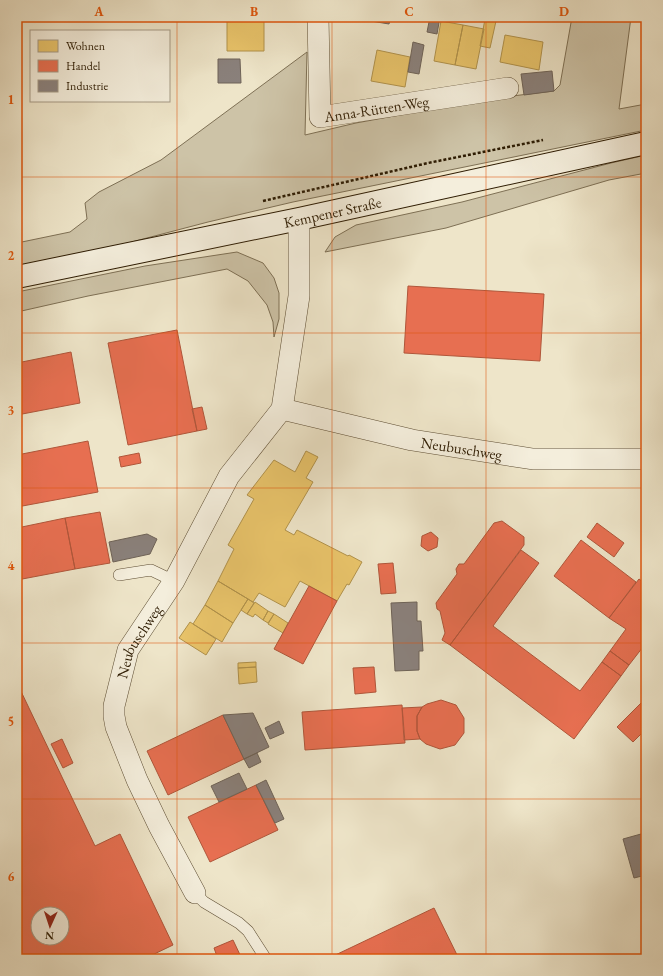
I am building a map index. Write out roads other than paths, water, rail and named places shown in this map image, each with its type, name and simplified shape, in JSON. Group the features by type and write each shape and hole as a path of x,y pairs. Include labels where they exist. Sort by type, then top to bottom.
{"main road":[{"name":"Kempener Straße","path":"17,277 299,219 646,143"}],"street":[{"name":"Anna-Rütten-Weg","path":"318,17 320,116 508,88"},
{"name":"Neubuschweg","path":"194,893 137,780 120,738 114,716 114,706 128,650 174,581 229,476 282,409 299,296 299,219"},
{"name":"Neubuschweg","path":"282,409 412,440 533,459 646,459"}],"lane":[{"path":"119,575 151,570 174,581"},
{"path":"194,893 204,902 239,923 248,931 266,959"}]}
